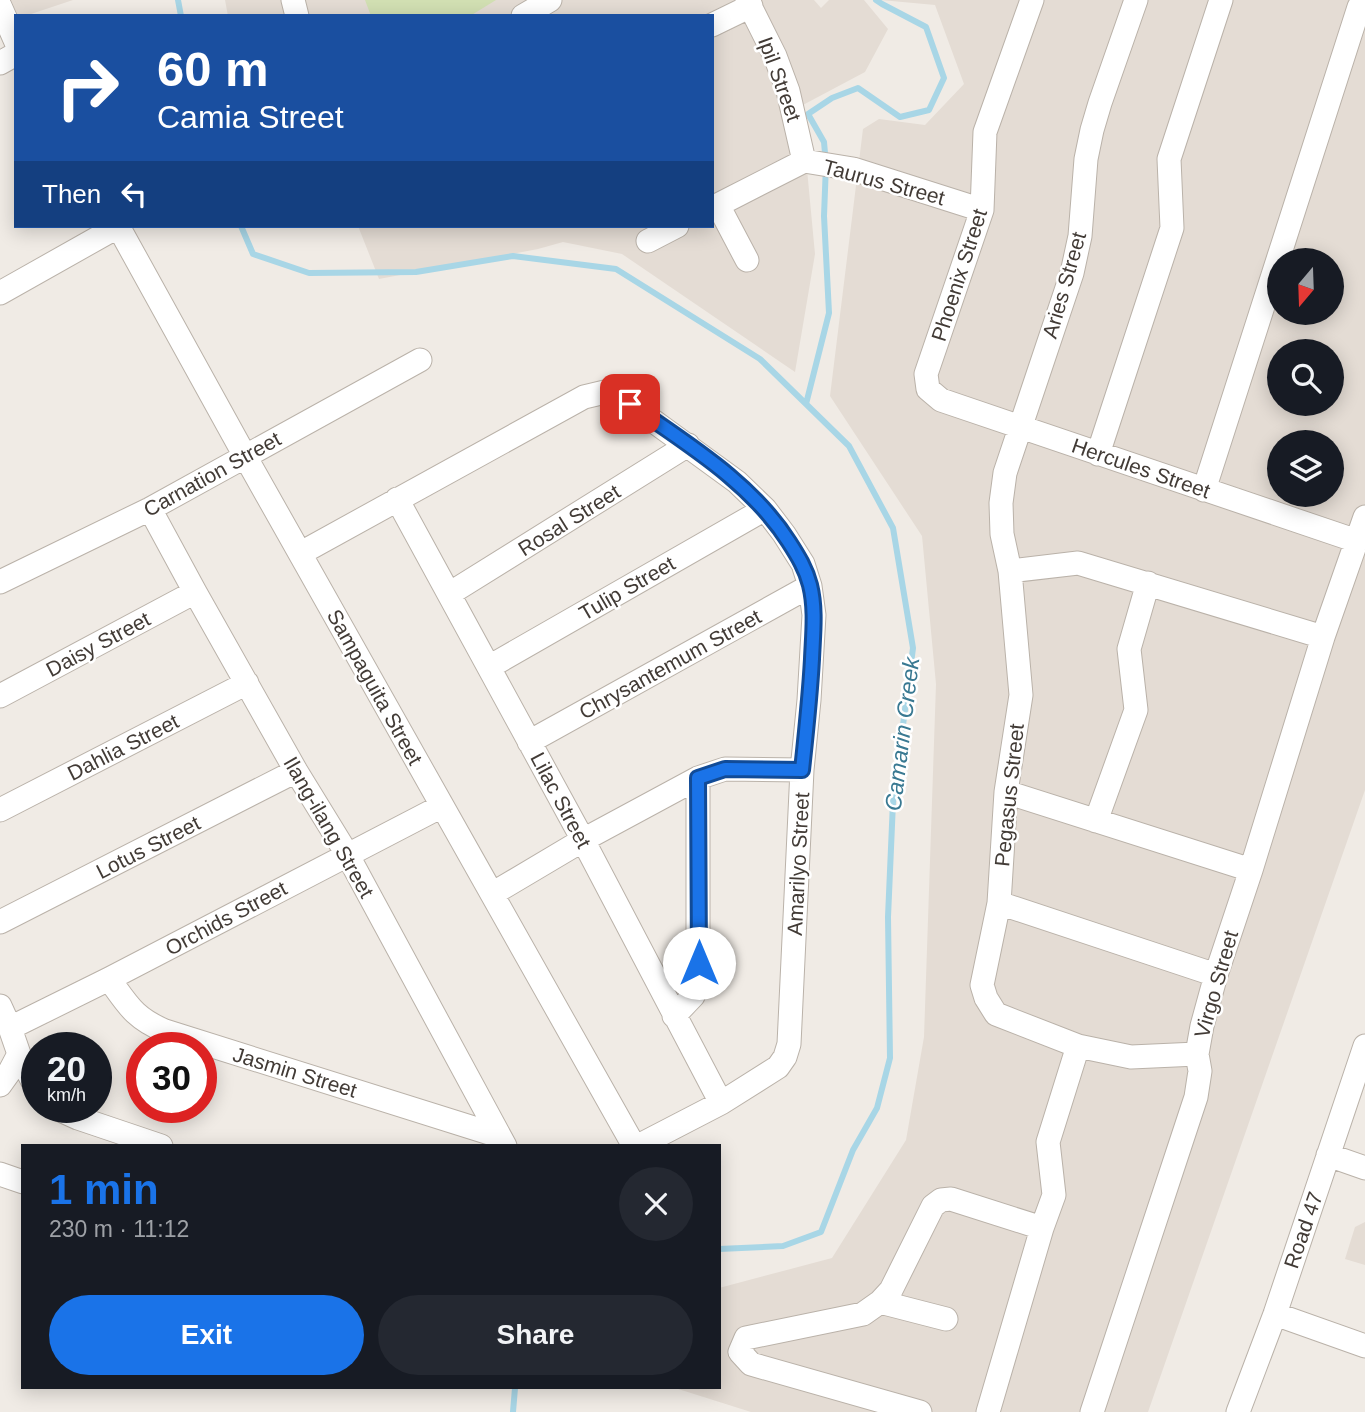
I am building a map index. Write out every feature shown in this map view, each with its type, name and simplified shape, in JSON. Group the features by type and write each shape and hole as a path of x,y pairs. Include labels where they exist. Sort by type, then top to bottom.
{"street":[{"path":"526,14 550,0"},
{"name":"Phoenix Street","path":"928,389 926,374 982,210 985,132 1032,0"},
{"name":"Aries Street","path":"1010,571 1002,534 1001,503 1005,473 1072,273 1080,236 1090,140 1136,0"},
{"path":"1098,454 1172,228 1169,159 1221,0"},
{"path":"714,24 749,3"},
{"name":"Ipil Street","path":"749,3 788,91 804,161"},
{"path":"1204,490 1355,5"},
{"path":"0,6 14,38"},
{"name":"Taurus Street","path":"715,207 804,161 853,169 982,210"},
{"path":"715,207 747,260"},
{"path":"0,293 114,228"},
{"name":"Sampaguita Street","path":"119,228 442,806 635,1144"},
{"path":"648,240 673,228"},
{"name":"Carnation Street","path":"0,582 150,509 420,360"},
{"name":"Hercules Street","path":"928,389 941,400 1020,428 1357,541"},
{"name":"Amarilyo Street","path":"301,553 584,397 605,392 630,404 737,482 765,509 803,564 810,586 814,615 802,770 789,1044 778,1067 720,1103 640,1144"},
{"name":"Rosal Street","path":"449,594 688,445"},
{"name":"Lilac Street","path":"397,499 583,840 720,1103"},
{"name":"Ilang-ilang Street","path":"150,509 296,771 347,854 502,1141"},
{"name":"Tulip Street","path":"489,667 765,509"},
{"name":"Virgo Street","path":"1092,1412 1196,1097 1200,1071 1197,1054 1216,975 1323,637 1365,517"},
{"path":"1010,571 1078,563 1323,637"},
{"name":"Pegasus Street","path":"1010,571 1021,695 1006,792 999,903 982,985 996,1014 1078,1046"},
{"path":"1096,821 1136,710 1129,649 1149,583"},
{"name":"Chrysantemum Street","path":"529,742 810,586"},
{"name":"Daisy Street","path":"0,696 195,592"},
{"name":"Dahlia Street","path":"0,810 247,683"},
{"path":"492,894 583,840 698,778 725,769 802,770"},
{"name":"Lotus Street","path":"0,922 296,771"},
{"path":"674,1016 694,996 698,985 698,778"},
{"path":"1006,792 1251,870"},
{"name":"Orchids Street","path":"10,1028 442,806"},
{"path":"999,903 1216,975"},
{"name":"Jasmin Street","path":"109,979 135,1013 149,1024 165,1031 502,1141"},
{"path":"0,1006 21,1058"},
{"path":"988,1412 1054,1195 1048,1142 1078,1046 1131,1057 1197,1054"},
{"name":"Road 47","path":"1238,1412 1275,1314 1365,1046"},
{"path":"0,1085 19,1054"},
{"path":"93,1123 155,1144"},
{"path":"1328,1155 1365,1168"},
{"path":"0,1174 21,1181"},
{"path":"920,1412 751,1364 740,1352 746,1338 863,1314 880,1302 891,1290 933,1206 941,1200 951,1199 1042,1228"},
{"path":"880,1302 946,1319"},
{"path":"1275,1314 1365,1346"}],"shaded area":[{"path":"11,0 73,0 31,14 17,14"},
{"path":"225,0 814,0 821,8 829,0 864,0 888,29 865,72 801,106 815,254 795,372 622,254 563,242 379,279 359,228 714,228 714,14 228,14"},
{"path":"881,0 1365,0 1365,790 1148,1412 751,1412 678,1389 721,1389 721,1287 832,1258 906,1140 924,1037 936,684 922,536 830,396 863,129 879,119 925,125 964,84 935,5"},
{"path":"1365,1222 1365,1265 1345,1259 1355,1227"}],"green space":[{"path":"365,0 496,0 473,14 370,14"}],"waterway":[{"name":"Camarin Creek","path":"178,0 181,14"},
{"path":"806,404 829,313 824,216 824,142 808,114 832,98 858,88 900,117 929,110 944,78 926,27 876,0"},
{"name":"Camarin Creek","path":"242,228 253,254 309,273 416,272 513,256 616,269 760,359 849,446 893,528 913,648 893,802 888,917 890,1058 877,1108 853,1150 821,1232 783,1246 721,1249"},
{"name":"Camarin Creek","path":"513,1412 515,1389"}],"route":[{"path":"630,404 723,471 765,509 803,564 810,586 814,615 802,770 725,769 698,778 699,963"}]}
